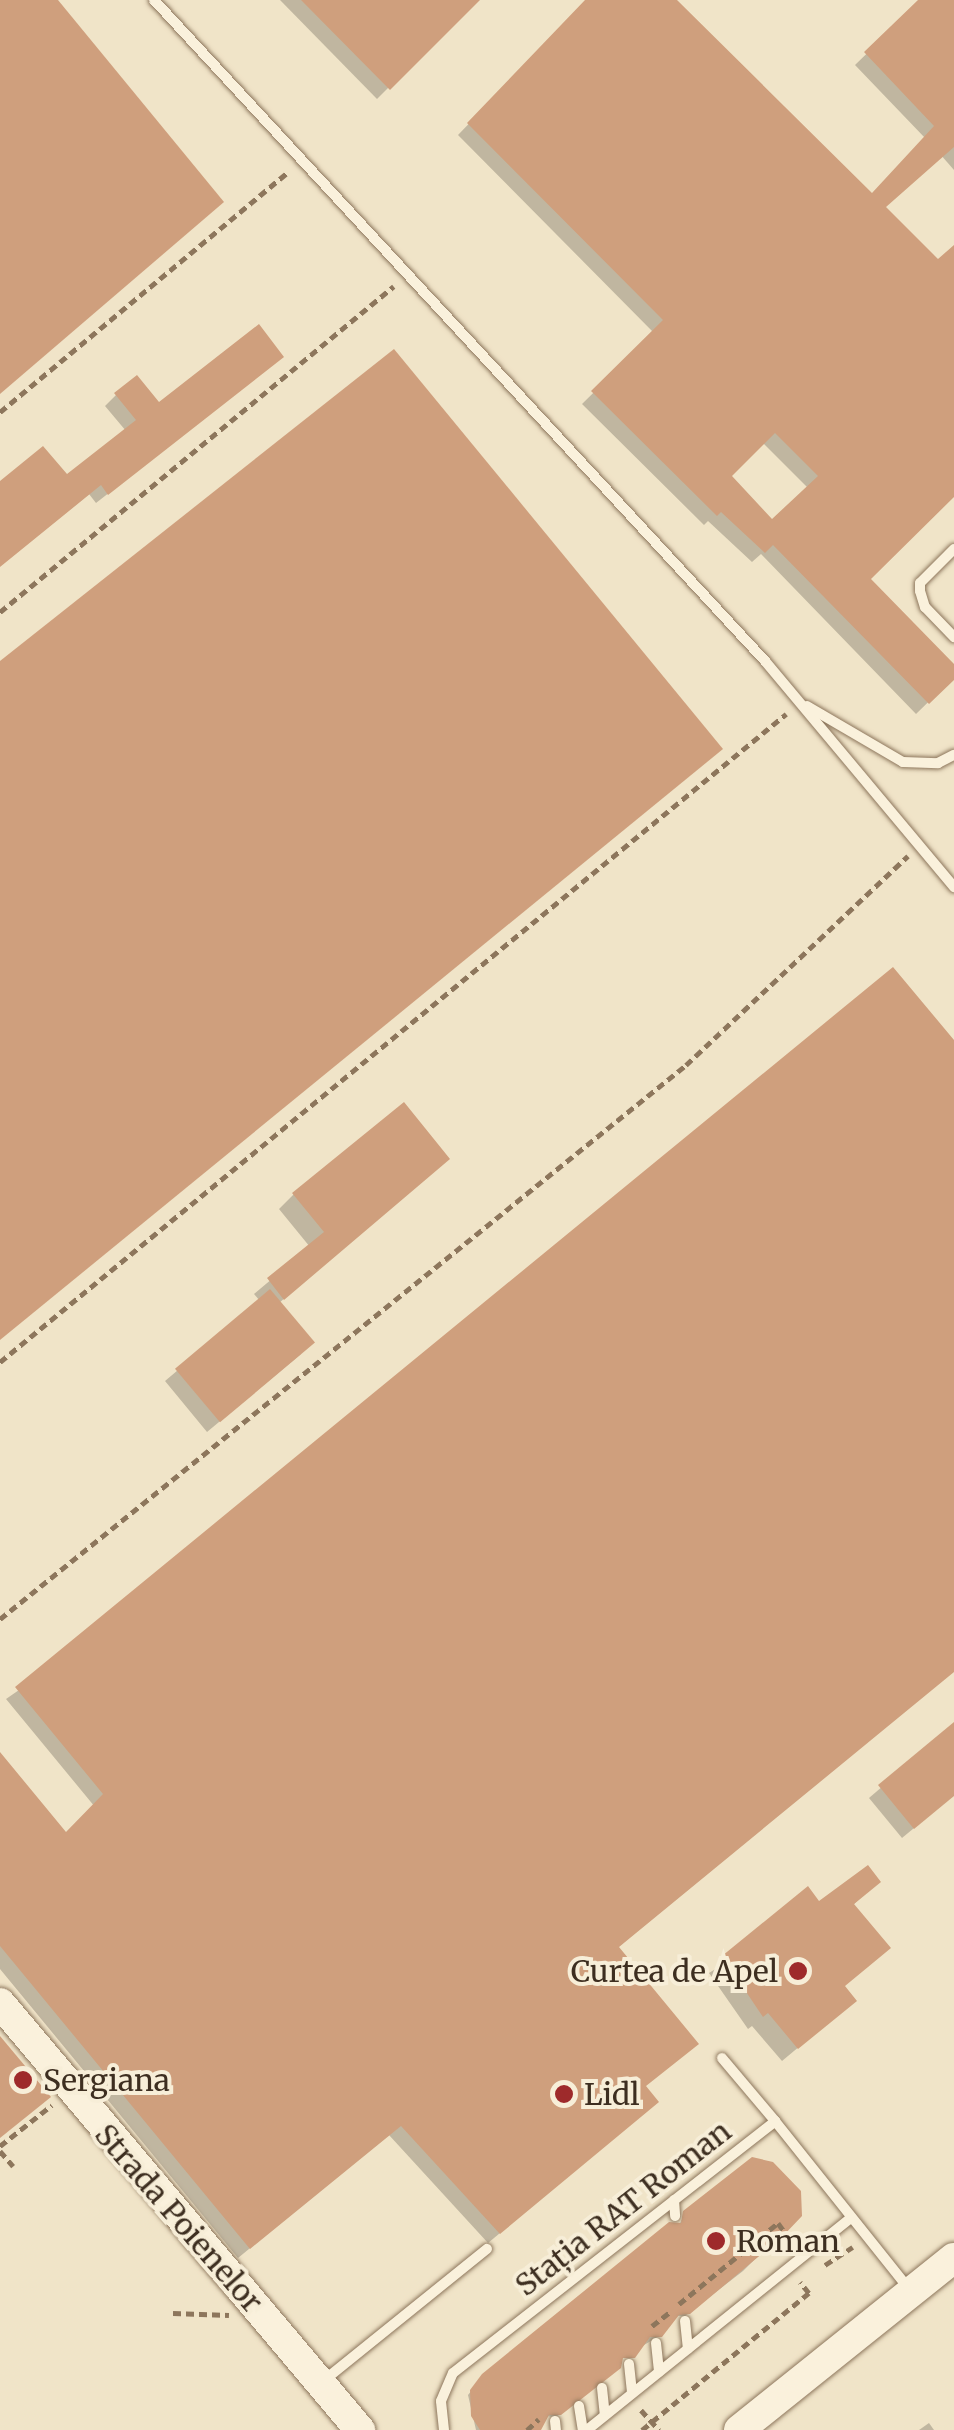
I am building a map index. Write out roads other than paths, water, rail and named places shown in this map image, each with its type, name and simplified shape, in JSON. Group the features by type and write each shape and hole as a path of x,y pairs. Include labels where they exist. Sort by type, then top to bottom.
{"street":[{"name":"Strada Poienelor","path":"0,2003 360,2430"},
{"path":"739,2430 954,2258"}],"lane":[{"path":"154,0 800,702 922,843 954,887"},
{"path":"954,548 920,582 920,591 925,607 954,637"},
{"path":"800,702 902,762 938,763 954,755"},
{"path":"722,2058 775,2121"},
{"name":"Stația RAT Roman","path":"444,2430 441,2401 453,2373 510,2328 538,2313 616,2251 644,2223 775,2121 912,2292"},
{"path":"674,2200 675,2216"},
{"path":"579,2406 585,2430 852,2218"},
{"path":"644,2223 645,2236"},
{"path":"322,2382 487,2249"},
{"path":"686,2321 688,2349"},
{"path":"510,2328 512,2341"},
{"path":"656,2343 658,2372"},
{"path":"628,2364 632,2393"},
{"path":"602,2388 605,2415"}],"place":[{"name":"Curtea de Apel","path":"798,1971"},
{"name":"Sergiana","path":"23,2080"},
{"name":"Lidl","path":"564,2094"},
{"name":"Roman","path":"716,2241"}]}
